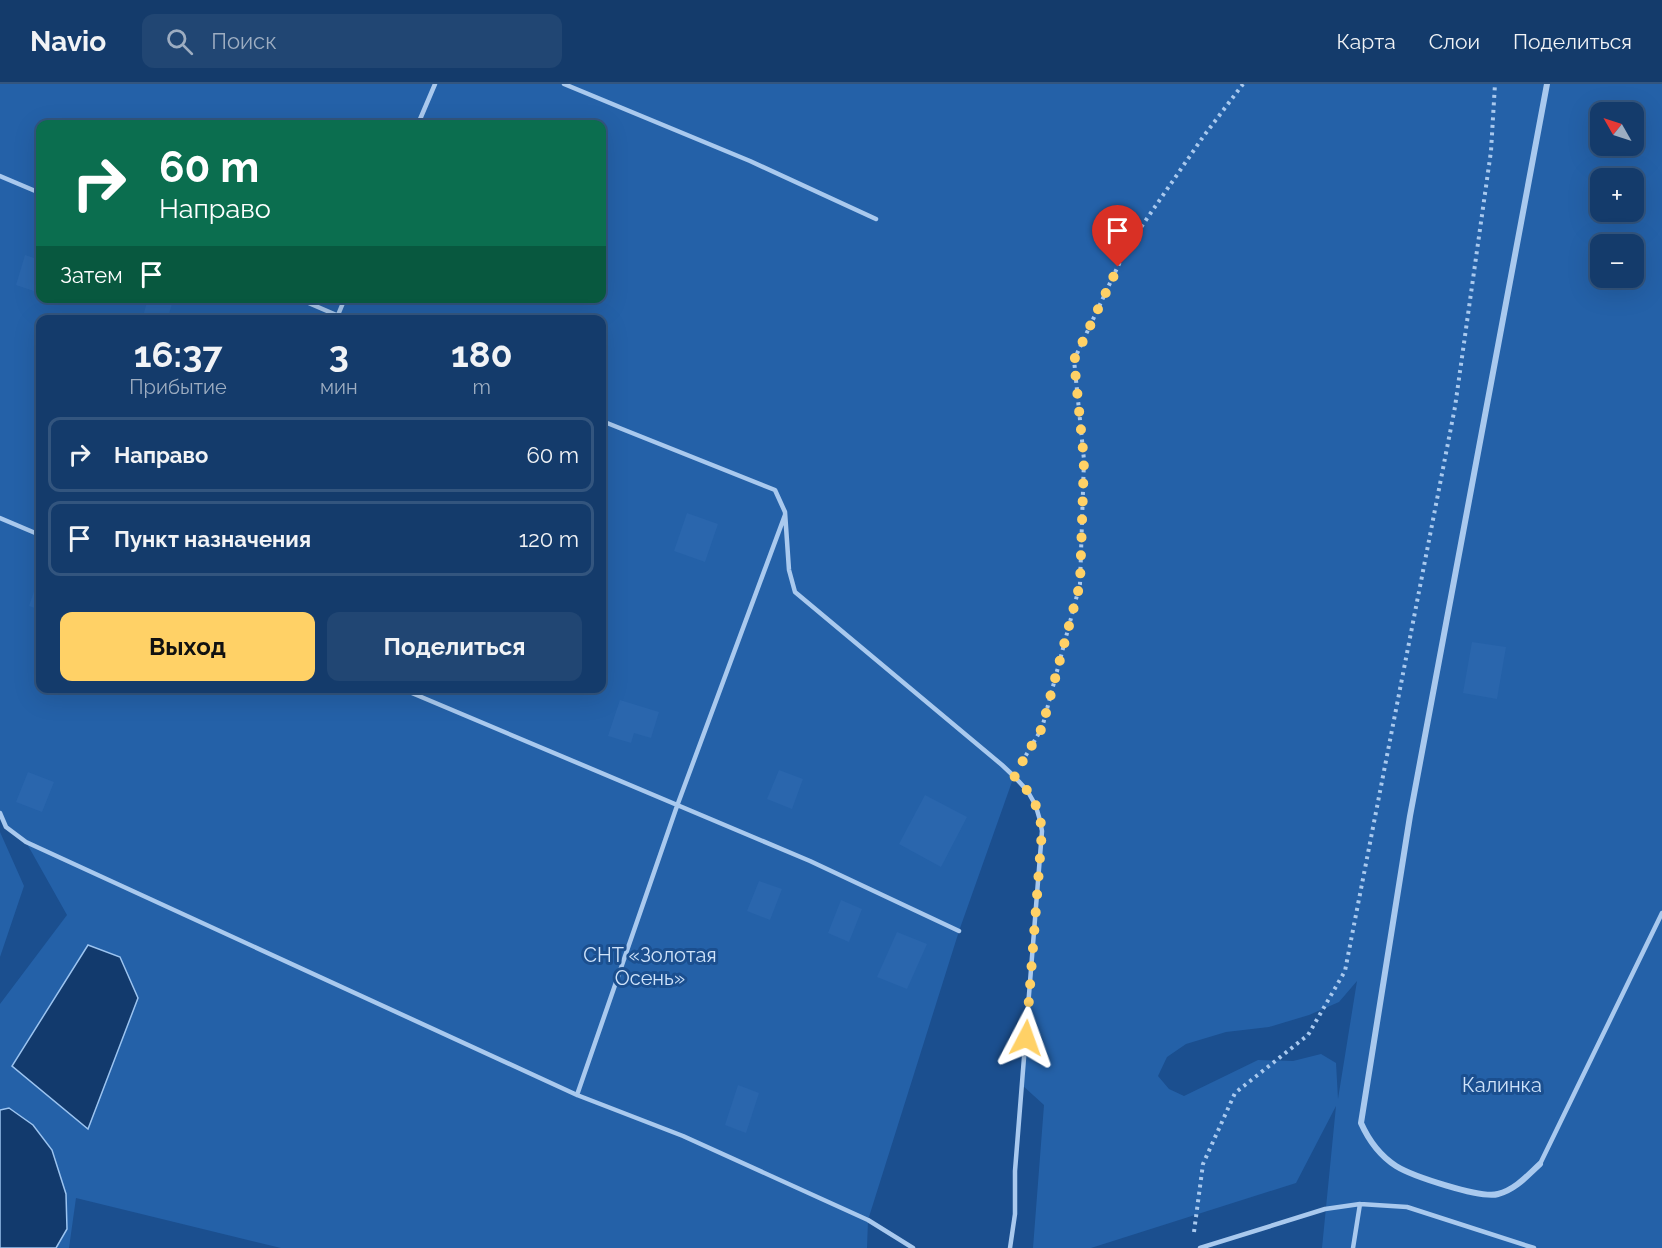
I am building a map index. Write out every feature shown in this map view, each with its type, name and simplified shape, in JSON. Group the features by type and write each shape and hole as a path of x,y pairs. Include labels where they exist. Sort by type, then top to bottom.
{"street":[{"path":"1540,1164 1517,1185 1498,1195 1476,1195 1397,1167 1369,1140 1361,1123 1410,816 1547,84"}],"lane":[{"path":"420,120 435,84"},
{"path":"564,84 750,161 876,219"},
{"path":"0,176 36,191"},
{"path":"309,303 338,315 343,303"},
{"path":"606,423 774,490 786,512 789,570 795,592 1014,776 1026,787 1039,808 1042,831 1015,1171 1015,1214 1010,1248"},
{"path":"578,1095 677,806 786,512"},
{"path":"0,518 36,533"},
{"path":"412,693 810,861 959,931"},
{"path":"0,813 6,827 26,842 578,1095 704,1145 868,1220 913,1248"},
{"path":"1540,1164 1662,913"},
{"path":"1353,1248 1360,1204"},
{"path":"1200,1248 1325,1209 1360,1204 1407,1207 1534,1248"}],"path":[{"path":"1014,776 1042,728 1080,584 1084,460 1074,360 1126,249 1203,136 1243,84"},
{"path":"1193,1238 1203,1164 1235,1093 1308,1035 1345,971 1455,406 1491,151 1495,84"}],"green space":[{"path":"0,84 1662,84 1662,1248 1322,1248 1336,1106 1296,1183 1091,1248 1033,1248 1044,1105 1022,1085 1042,831 1034,801 1026,788 1014,776 959,931 868,1220 867,1248 281,1248 76,1198 69,1248 0,1248 0,1004 67,915 26,842 6,827 0,813","holes":["1357,981 1338,1099 1336,1063 1321,1054 1293,1061 1258,1060 1184,1096 1169,1089 1158,1076 1167,1057 1186,1044 1226,1032 1269,1027 1309,1015 1339,1002"]},
{"path":"0,832 24,886 0,957"}],"shaded area":[{"path":"88,945 120,957 138,998 88,1129 12,1066"},
{"path":"9,1108 33,1125 52,1150 66,1194 67,1229 56,1248 0,1248 0,1110"}],"building":[{"path":"25,255 36,259 36,292 16,285"},
{"path":"147,303 172,303 169,315 143,315"},
{"path":"687,513 718,524 705,562 674,551"},
{"path":"36,586 36,609 29,606"},
{"path":"1472,642 1506,647 1497,699 1463,693"},
{"path":"620,700 659,712 651,738 634,733 631,743 608,736"},
{"path":"779,770 803,779 792,809 767,799"},
{"path":"28,772 54,782 42,812 16,802"},
{"path":"925,795 967,817 941,867 899,844"},
{"path":"759,881 782,889 770,920 747,911"},
{"path":"841,900 862,909 849,942 828,933"},
{"path":"897,932 927,944 907,989 877,977"},
{"path":"738,1085 759,1093 746,1133 725,1125"}],"route":[{"path":"1026,1038 1042,831 1039,808 1026,787 1014,776 1042,728 1080,584 1084,460 1074,360 1118,267"}],"park label":[{"name":"СНТ «Золотая Осень»","path":"650,966"},
{"name":"Калинка","path":"1502,1085"}]}
